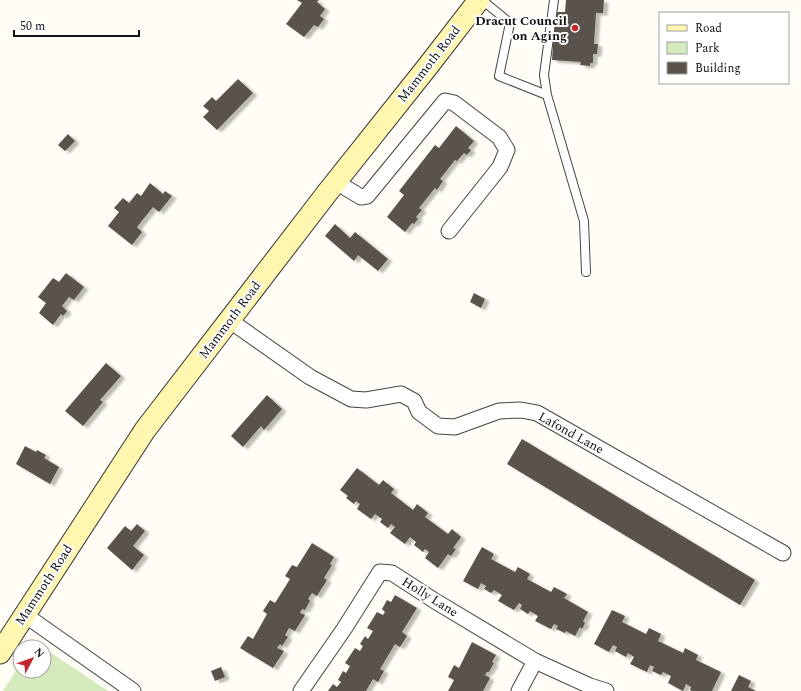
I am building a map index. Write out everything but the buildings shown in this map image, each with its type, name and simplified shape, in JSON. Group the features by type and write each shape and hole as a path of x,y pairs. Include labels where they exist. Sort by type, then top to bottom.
{"main road":[{"name":"Mammoth Road","path":"0,653 145,430 336,182 480,0"}],"street":[{"path":"336,182 361,197 367,196 445,101 454,103 499,137 507,150 500,167 449,231"},
{"name":"Lafond Lane","path":"229,320 310,377 351,399 366,400 401,394 414,401 419,412 438,426 455,427 499,411 520,410 537,413 783,553"},
{"name":"Holly Lane","path":"301,691 344,630 380,572 392,573 435,601 535,661 590,686 606,691"},
{"path":"25,615 133,691"},
{"path":"519,691 535,661"}],"lane":[{"path":"480,0 510,23 499,76 547,95"},
{"path":"554,0 544,75 547,95 584,221 586,272"}],"green space":[{"path":"52,653 108,691 3,691 12,677 12,679 52,679"}],"place":[{"name":"Dracut Council on Aging","path":"575,28"}]}
